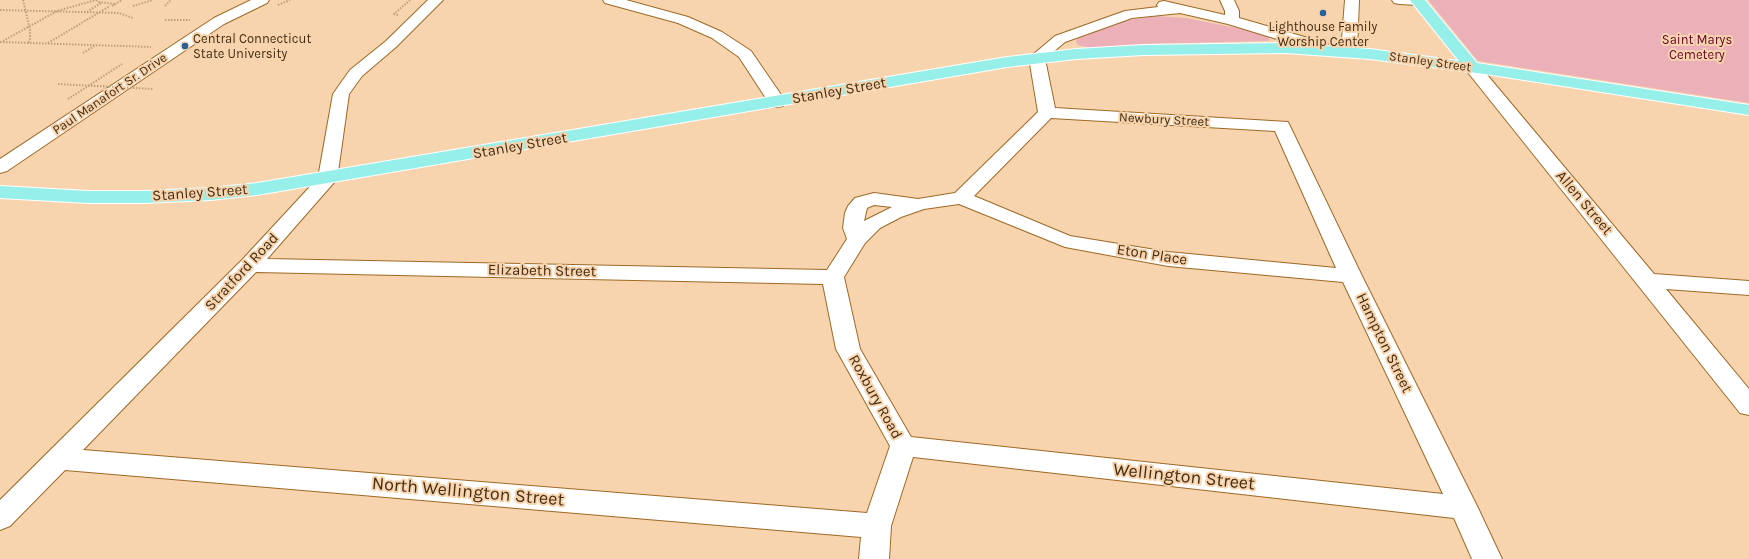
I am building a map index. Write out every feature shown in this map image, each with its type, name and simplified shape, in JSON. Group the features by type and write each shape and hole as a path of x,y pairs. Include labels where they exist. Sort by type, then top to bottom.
{"main road":[{"name":"Allen Street","path":"1418,0 1472,67"},
{"name":"Stanley Street","path":"0,192 94,197 179,196 257,190 1037,58 1108,52 1188,48 1281,48 1350,52 1472,67 1749,110"}],"street":[{"name":"Paul Manafort Sr. Drive","path":"0,167 217,22 262,0"},
{"path":"327,178 341,94 356,73 391,44 436,0"},
{"path":"610,0 683,20 717,35 745,54 777,102"},
{"path":"1139,0 1232,21 1310,43 1329,50"},
{"path":"1227,0 1232,11 1232,21"},
{"path":"1350,52 1352,0"},
{"path":"1398,0 1418,0"},
{"name":"Stanley Street","path":"1037,58 1060,39 1130,14 1179,8"},
{"path":"833,277 857,239 873,224 894,212 920,204 961,198 1047,113 1037,58"},
{"name":"Allen Street","path":"1472,67 1749,406"},
{"name":"Newbury Street","path":"1047,113 1282,126"},
{"name":"Hampton Street","path":"1282,126 1351,276 1464,508 1487,559"},
{"name":"Stratford Road","path":"0,518 250,265 327,178"},
{"name":"Eton Place","path":"961,198 1065,241 1168,259 1351,276"},
{"name":"Elizabeth Street","path":"250,265 833,277"},
{"name":"Roxbury Road","path":"833,277 848,350 903,446 877,526 874,559"},
{"path":"1648,282 1749,288"},
{"name":"Wellington Street","path":"903,446 1464,508"},
{"name":"North Wellington Street","path":"59,459 877,526"}],"path":[{"path":"23,0 29,27 30,40 28,43"},
{"path":"1,43 57,12 95,0 102,3 115,4"},
{"path":"48,44 122,0"},
{"path":"132,6 153,0"},
{"path":"165,6 171,0"},
{"path":"85,12 102,3"},
{"path":"0,10 119,13 133,18"},
{"path":"165,20 193,21"},
{"path":"1,43 154,47"},
{"path":"83,53 96,45"},
{"path":"58,84 153,89"}],"green space":[{"name":"Saint Marys Cemetery","path":"1428,0 1749,0 1749,103 1478,61"},
{"path":"1155,16 1186,18 1257,32 1264,34 1269,38 1269,41 1141,44 1089,48 1078,45 1076,42 1079,38 1122,21"}],"place":[{"name":"Lighthouse Family Worship Center","path":"1323,13"},
{"name":"Central Connecticut State University","path":"185,46"}]}
